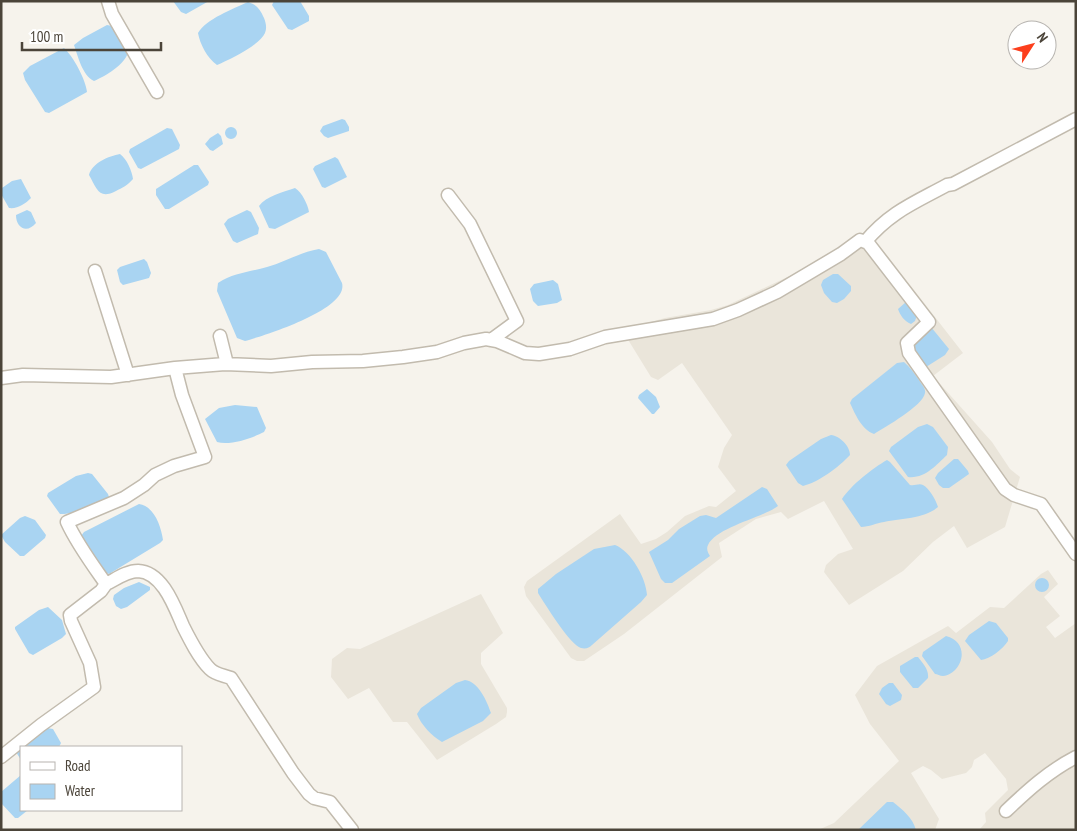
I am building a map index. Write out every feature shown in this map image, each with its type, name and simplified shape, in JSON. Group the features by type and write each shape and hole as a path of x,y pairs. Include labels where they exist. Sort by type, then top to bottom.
{"street":[{"path":"108,1 112,14 157,92"},
{"path":"865,242 886,220 912,202 953,184 1076,119"},
{"path":"448,195 470,224 517,322 491,340"},
{"path":"1,378 23,375 97,378 175,368 227,364 271,366 312,362 363,362 403,358 437,352 464,343 491,340 525,353 539,354 570,349 605,337 713,319 777,292 841,254 860,240 865,242 929,322 908,343 909,353 928,381 1005,489 1014,495 1041,504 1076,554"},
{"path":"95,271 128,375"},
{"path":"220,336 227,364"},
{"path":"106,584 86,553 76,543 67,522 124,498 155,475 174,466 205,457 182,395 175,368"},
{"path":"1,757 94,686 90,664 70,615 101,591 106,584 129,573 138,571 147,573 161,584 173,601 184,628 205,663 214,672 231,678 288,766 309,794 314,798 330,802 352,830"},
{"path":"1006,811 1032,786 1076,757"}],"shaded area":[{"path":"866,231 963,353 933,376 992,442 1010,469 1020,477 1005,527 967,548 954,526 933,542 903,571 849,605 824,572 826,565 838,554 853,549 824,501 788,519 781,512 756,519 719,543 722,557 624,634 584,661 577,661 571,658 526,596 524,587 527,581 620,514 641,544 656,539 667,532 685,516 709,506 716,507 736,491 718,467 724,448 732,435 682,363 658,380 651,377 627,338 625,329 665,318 728,305 813,265"},
{"path":"1048,570 1058,584 1044,597 1060,616 1046,627 1055,638 1076,623 1076,830 979,830 986,822 985,813 1008,790 1006,779 985,753 974,760 972,767 966,773 942,779 923,766 911,773 939,819 935,830 818,830 834,823 899,761 870,724 855,695 877,666 948,626 956,633 990,607 1004,608 1041,574"},
{"path":"481,594 503,633 481,653 481,664 507,708 506,717 437,760 407,722 393,722 369,688 348,699 331,677 332,659 347,648 360,649"}],"water":[{"path":"173,1 209,1 186,14 181,12"},
{"path":"274,1 300,1 309,16 309,21 292,30 288,29 272,5"},
{"path":"248,2 256,6 261,12 266,24 265,33 251,47 217,65 210,59 200,42 198,33 213,19"},
{"path":"107,25 112,26 128,52 119,65 94,81 83,70 74,45"},
{"path":"64,48 78,68 87,92 49,113 45,112 25,80 23,73 30,66"},
{"path":"342,119 345,120 349,131 328,138 320,131 323,126"},
{"path":"233,127 236,128 236,138 229,139 226,138 225,131 226,128"},
{"path":"167,128 172,129 180,145 179,149 141,169 138,168 129,152 130,149"},
{"path":"218,133 223,144 213,151 210,150 205,144"},
{"path":"120,154 129,165 133,179 116,191 102,194 89,175 94,167 102,161"},
{"path":"335,157 338,159 347,177 325,188 322,187 313,169 315,166"},
{"path":"194,165 198,165 209,182 208,185 169,209 165,209 156,195 156,189"},
{"path":"21,179 31,198 21,206 9,208 1,194 2,188 12,181"},
{"path":"295,188 300,192 309,212 275,229 269,228 259,206 271,197"},
{"path":"27,210 31,212 36,223 26,229 20,226 16,220 16,215"},
{"path":"247,210 251,212 259,228 258,234 237,243 233,241 224,224 228,219"},
{"path":"319,249 326,252 342,283 341,293 333,302 304,320 287,327 245,341 237,338 217,291 218,283 236,275 267,267"},
{"path":"144,259 151,273 149,278 123,285 120,282 117,270 120,267"},
{"path":"833,274 838,274 851,286 851,291 844,299 837,303 832,302 824,293 821,285 823,280"},
{"path":"553,280 558,284 562,300 557,303 538,306 533,301 530,289 534,284"},
{"path":"906,302 917,315 915,321 911,324 903,318 898,309"},
{"path":"931,327 949,349 945,355 926,367 914,352 913,345"},
{"path":"904,362 924,388 923,398 911,410 874,434 862,425 850,403 852,399 897,363"},
{"path":"647,389 656,397 660,407 654,414 638,398"},
{"path":"235,405 257,407 266,428 264,432 241,441 217,442 205,419 219,408"},
{"path":"927,424 933,427 948,447 947,455 925,474 908,477 889,451 891,447 918,427"},
{"path":"831,435 838,437 844,442 850,455 822,478 803,486 798,483 786,465 821,439"},
{"path":"954,459 958,459 969,474 949,488 943,488 935,478"},
{"path":"887,460 910,485 923,485 932,494 938,507 920,516 861,527 842,499 863,477"},
{"path":"92,474 109,497 85,509 60,514 47,496 48,493 76,476"},
{"path":"762,487 767,489 778,506 720,533 708,545 707,549 710,556 672,583 665,583 661,579 649,552 700,516 706,515 716,518"},
{"path":"139,504 149,508 153,513 161,529 163,540 109,574 92,558 81,536 84,532"},
{"path":"25,516 35,520 46,535 24,556 20,556 5,542 1,535 20,518"},
{"path":"615,545 627,553 637,566 644,581 647,595 589,648 581,648 571,640 558,624 538,593 538,589 556,574 594,549"},
{"path":"1039,578 1045,578 1049,585 1045,592 1039,592 1035,588 1035,582"},
{"path":"139,582 150,587 150,590 127,607 121,609 116,606 113,599 114,595 124,588"},
{"path":"48,607 62,620 66,634 33,655 29,653 15,627 39,610"},
{"path":"989,621 996,623 1008,638 1008,641 996,653 981,660 965,641 969,635"},
{"path":"946,636 959,645 961,658 955,670 950,674 942,676 935,674 922,656 923,652"},
{"path":"918,657 924,664 928,675 928,678 918,688 913,688 900,672 900,666"},
{"path":"465,680 470,681 478,688 491,713 483,721 442,742 427,730 417,714 421,708 456,683"},
{"path":"889,683 893,683 902,695 901,700 890,706 886,704 879,694 882,688"},
{"path":"47,728 53,729 61,743 60,746 21,746"},
{"path":"20,747 20,758 16,752"},
{"path":"20,776 20,811 27,811 18,818 15,818 1,803 1,792"},
{"path":"887,802 893,802 903,811 910,818 916,830 858,830"}]}
